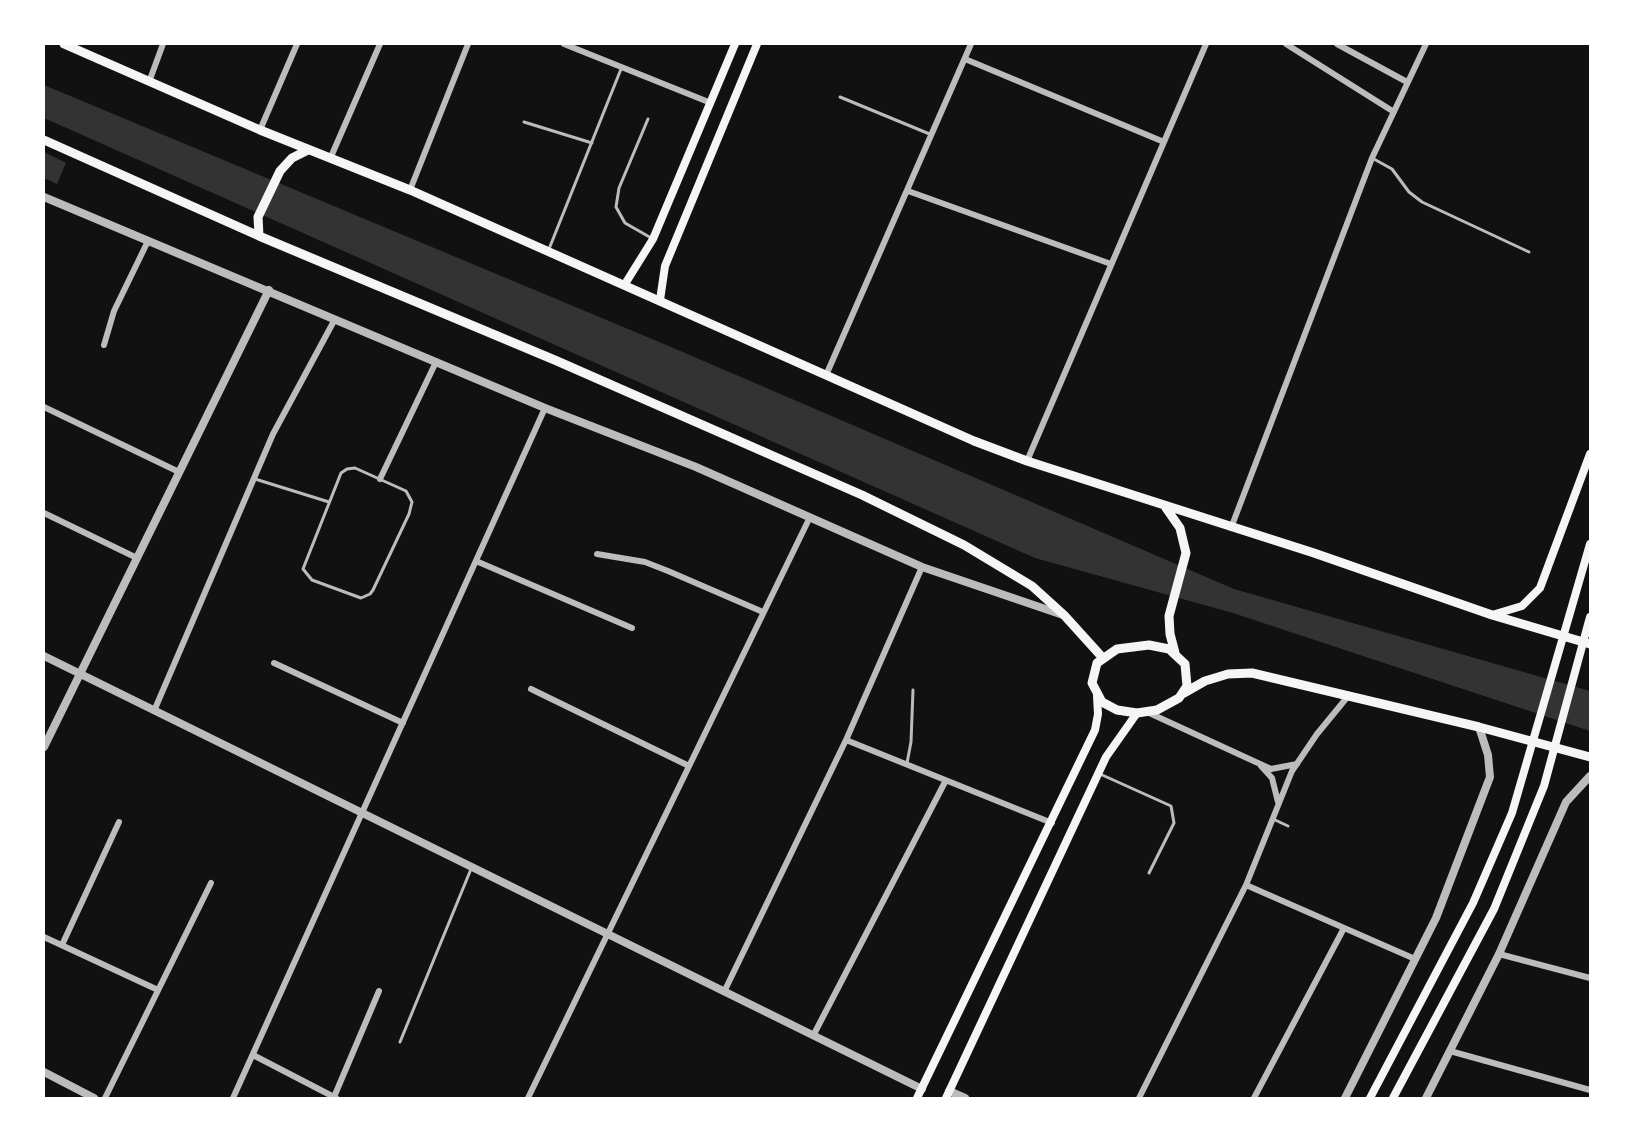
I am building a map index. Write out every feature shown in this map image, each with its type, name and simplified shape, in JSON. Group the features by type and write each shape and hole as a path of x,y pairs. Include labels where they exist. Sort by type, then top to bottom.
{"main road":[{"path":"64,44 260,130 410,190 827,373 974,441 1027,461 1492,615 1590,644"},
{"path":"625,284 652,239 735,44"},
{"path":"660,300 665,266 757,44"},
{"path":"44,140 259,236 557,362 862,495 964,545 1012,572 1032,586 1064,615 1102,657"},
{"path":"259,236 258,217 279,171 292,158 308,150"},
{"path":"1492,615 1522,606 1540,588 1590,454"},
{"path":"1165,507 1174,516 1184,540 1184,567 1171,606 1170,634 1175,653 1187,671 1184,693"},
{"path":"1370,1098 1473,903 1512,813 1525,776 1590,543"},
{"path":"1393,1098 1494,909 1544,786 1590,617"},
{"path":"917,1098 1095,730 1098,714 1097,696 1092,676 1102,657 1117,649 1138,645 1162,647 1175,653"},
{"path":"1097,696 1117,710 1142,713 1174,703 1184,693 1220,676 1252,673 1479,727 1590,757"},
{"path":"948,1095 1115,741 1142,713"}],"street":[{"path":"149,82 163,44"},
{"path":"260,130 297,44"},
{"path":"330,159 380,44"},
{"path":"410,190 468,44"},
{"path":"564,44 711,103"},
{"path":"827,373 971,44"},
{"path":"1027,461 1206,44"},
{"path":"1286,44 1394,112"},
{"path":"1337,44 1407,82"},
{"path":"1231,528 1372,158 1426,44"},
{"path":"965,59 1164,142"},
{"path":"908,191 1111,264"},
{"path":"44,196 545,408 696,467 922,567 1064,615"},
{"path":"104,345 114,310 148,241"},
{"path":"44,747 269,290"},
{"path":"154,711 273,434 335,319"},
{"path":"380,479 436,362"},
{"path":"44,407 179,472"},
{"path":"233,1098 545,408"},
{"path":"44,513 137,558"},
{"path":"528,1098 810,517"},
{"path":"597,554 645,562 763,612"},
{"path":"476,561 632,628"},
{"path":"724,992 846,740 922,567"},
{"path":"44,656 922,1089"},
{"path":"274,663 403,723"},
{"path":"531,689 689,766"},
{"path":"1139,1098 1246,885 1298,764 1317,734 1349,695"},
{"path":"1142,713 1259,764 1280,769 1298,764"},
{"path":"1345,1098 1436,918 1490,777 1488,754 1479,727"},
{"path":"846,740 907,763 945,782 1052,823"},
{"path":"1259,764 1272,778 1278,806"},
{"path":"1426,1098 1499,954 1566,802 1590,776"},
{"path":"813,1036 945,782"},
{"path":"62,945 119,822"},
{"path":"105,1098 211,883"},
{"path":"1246,885 1415,959"},
{"path":"1254,1098 1344,928"},
{"path":"44,937 158,990"},
{"path":"1499,954 1590,978"},
{"path":"253,1055 335,1098 379,991"},
{"path":"1450,1051 1590,1090"},
{"path":"44,1072 94,1098"},
{"path":"948,1095 965,1098"}],"lane":[{"path":"549,251 622,67"},
{"path":"840,97 932,135"},
{"path":"648,119 619,188 616,207 625,223 652,239"},
{"path":"524,122 592,143"},
{"path":"1372,158 1399,176 1409,192 1422,202 1529,252"},
{"path":"355,468 406,491 412,502 412,508 373,590 366,597 355,597 312,580 305,574 303,564 329,502 341,473 355,468"},
{"path":"253,478 329,502"},
{"path":"907,763 912,742 913,690"},
{"path":"1099,773 1171,806 1174,823 1149,873"},
{"path":"1273,819 1288,826"},
{"path":"400,1042 471,867"}],"shaded area":[{"path":"44,85 664,344 1234,589 1590,691 1590,731 1233,613 1035,558 44,118"},
{"path":"44,152 66,163 57,184 44,178"}]}
